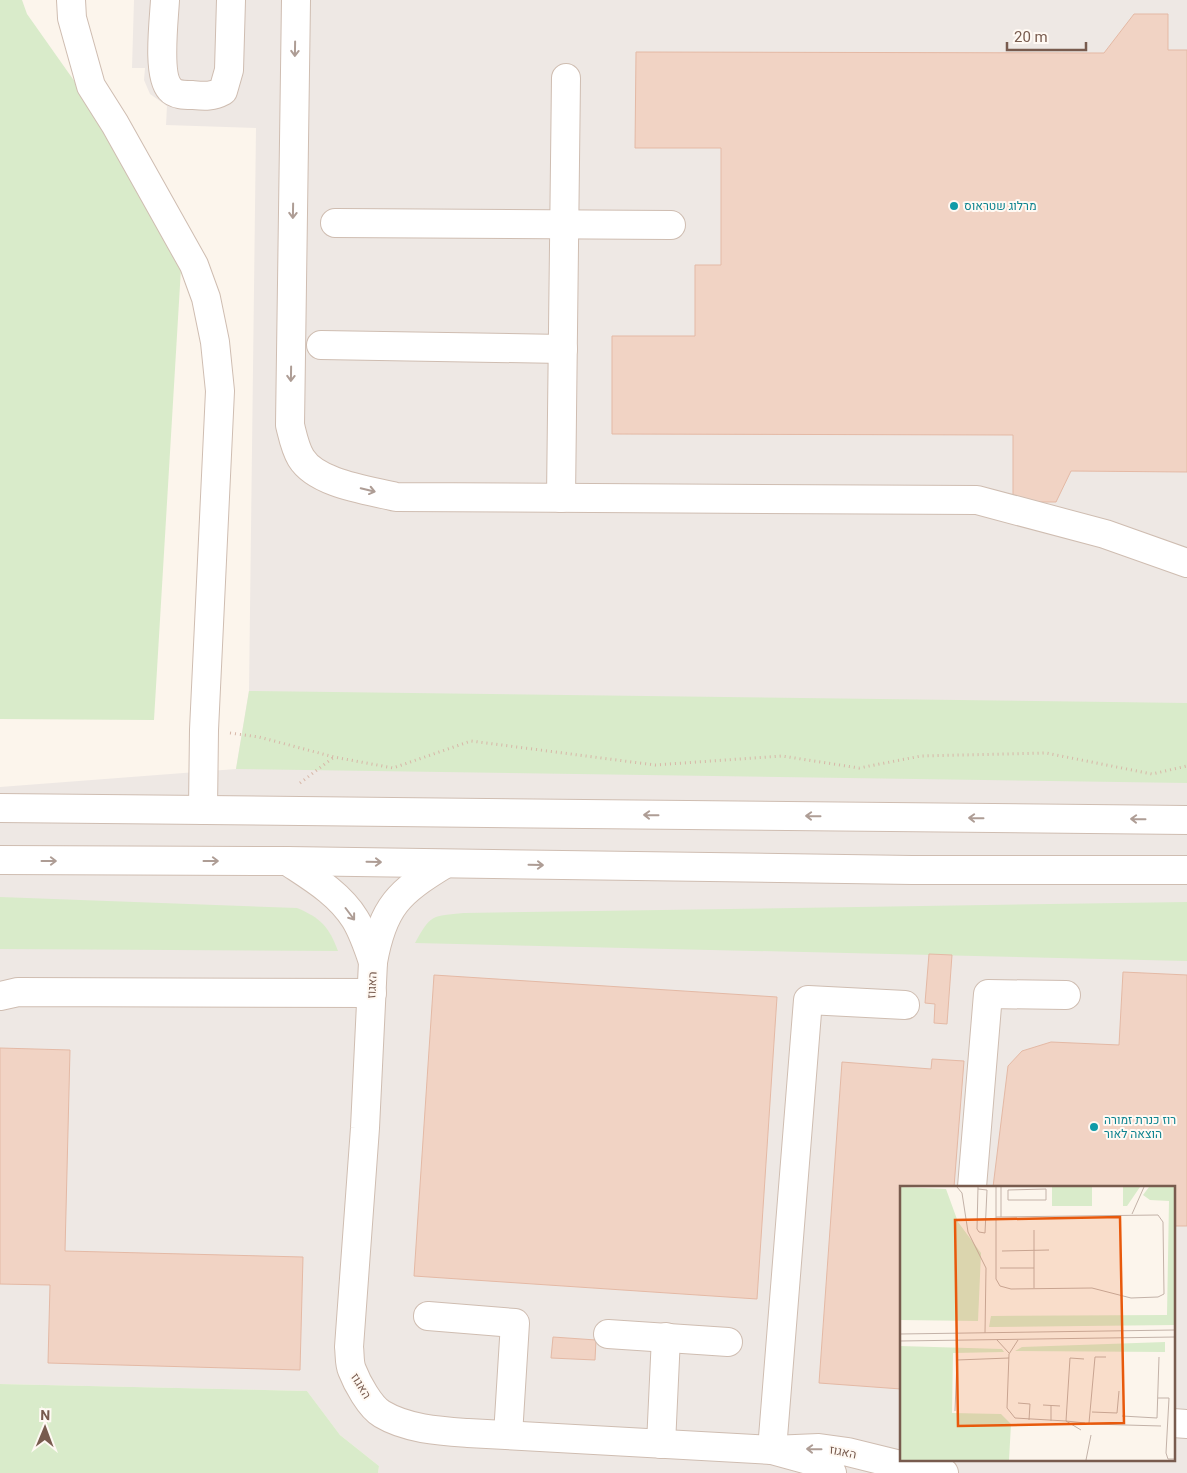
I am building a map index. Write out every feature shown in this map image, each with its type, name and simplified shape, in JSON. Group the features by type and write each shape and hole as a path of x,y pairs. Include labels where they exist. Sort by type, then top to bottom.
{"street":[{"path":"71,0 72,18 91,86 115,124 194,265 206,298 215,342 220,391 204,730 203,810"},
{"path":"165,0 162,64 168,85 171,90 182,95 214,96 223,91 229,70 231,0"},
{"path":"296,0 290,425 295,447 302,460 320,476 354,487 396,497 977,500 1104,534 1187,563"},
{"path":"561,498 566,78"},
{"path":"335,224 671,224"},
{"path":"321,345 563,349"},
{"path":"0,808 1187,820"},
{"path":"0,860 287,860 912,870 1187,870"},
{"path":"287,860 324,886 339,900 354,918 373,962"},
{"name":"האגוז","path":"445,864 420,879 402,894 387,915 377,937 373,962 365,1128 349,1347 351,1369 366,1396 381,1414 406,1424 435,1430 772,1450 819,1448 848,1452 927,1469"},
{"path":"0,996 18,992 372,993"},
{"path":"972,1186 988,994 1066,995"},
{"path":"772,1450 808,1000 905,1005"},
{"path":"428,1316 515,1323 508,1435"},
{"path":"608,1334 728,1342"},
{"path":"661,1444 666,1337"},
{"path":"1174,1423 1187,1424"},
{"name":"האגוז","path":"772,1450 812,1461 832,1473"}],"path":[{"path":"204,730 259,737 334,757 393,768 471,741 655,765 782,756 859,768 921,756 1046,753 1152,774 1187,766"}],"shaded area":[{"path":"134,0 1187,0 1187,1473 378,1473 379,1466 340,1435 307,1391 0,1384 0,787 236,769 249,691 256,128 166,125 167,106 150,94 144,80 145,68 132,68"}],"green space":[{"path":"0,0 22,0 27,14 183,235 154,720 0,719"},
{"path":"249,691 1187,703 1187,783 236,769"},
{"path":"0,897 297,908 323,924 338,951 0,949"},
{"path":"1187,902 1187,961 415,943 425,926 434,918 464,913"},
{"path":"0,1384 307,1391 340,1435 379,1466 378,1473 0,1473"}],"building":[{"name":"מרלוג שטראוס","path":"1134,14 1168,14 1168,50 1187,50 1187,472 1071,471 1056,502 1013,502 1013,435 612,434 612,336 695,336 695,265 721,265 721,148 635,148 636,52 1104,53"},
{"path":"929,954 952,955 947,1024 934,1023 935,1004 925,1003"},
{"name":"רוז כנרת זמורה הוצאה לאור","path":"1123,972 1187,975 1187,1226 1174,1226 1174,1186 993,1186 1008,1066 1022,1051 1051,1042 1119,1045"},
{"path":"434,975 777,997 757,1299 414,1276"},
{"path":"0,1048 70,1050 65,1251 303,1257 300,1370 48,1363 50,1285 0,1284"},
{"path":"932,1059 964,1061 954,1186 900,1186 900,1389 819,1383 842,1062 931,1069"},
{"path":"553,1337 596,1340 595,1360 551,1358"}],"place":[{"name":"מרלוג שטראוס","path":"954,206"},
{"name":"רוז כנרת זמורה הוצאה לאור","path":"1094,1127"}]}
